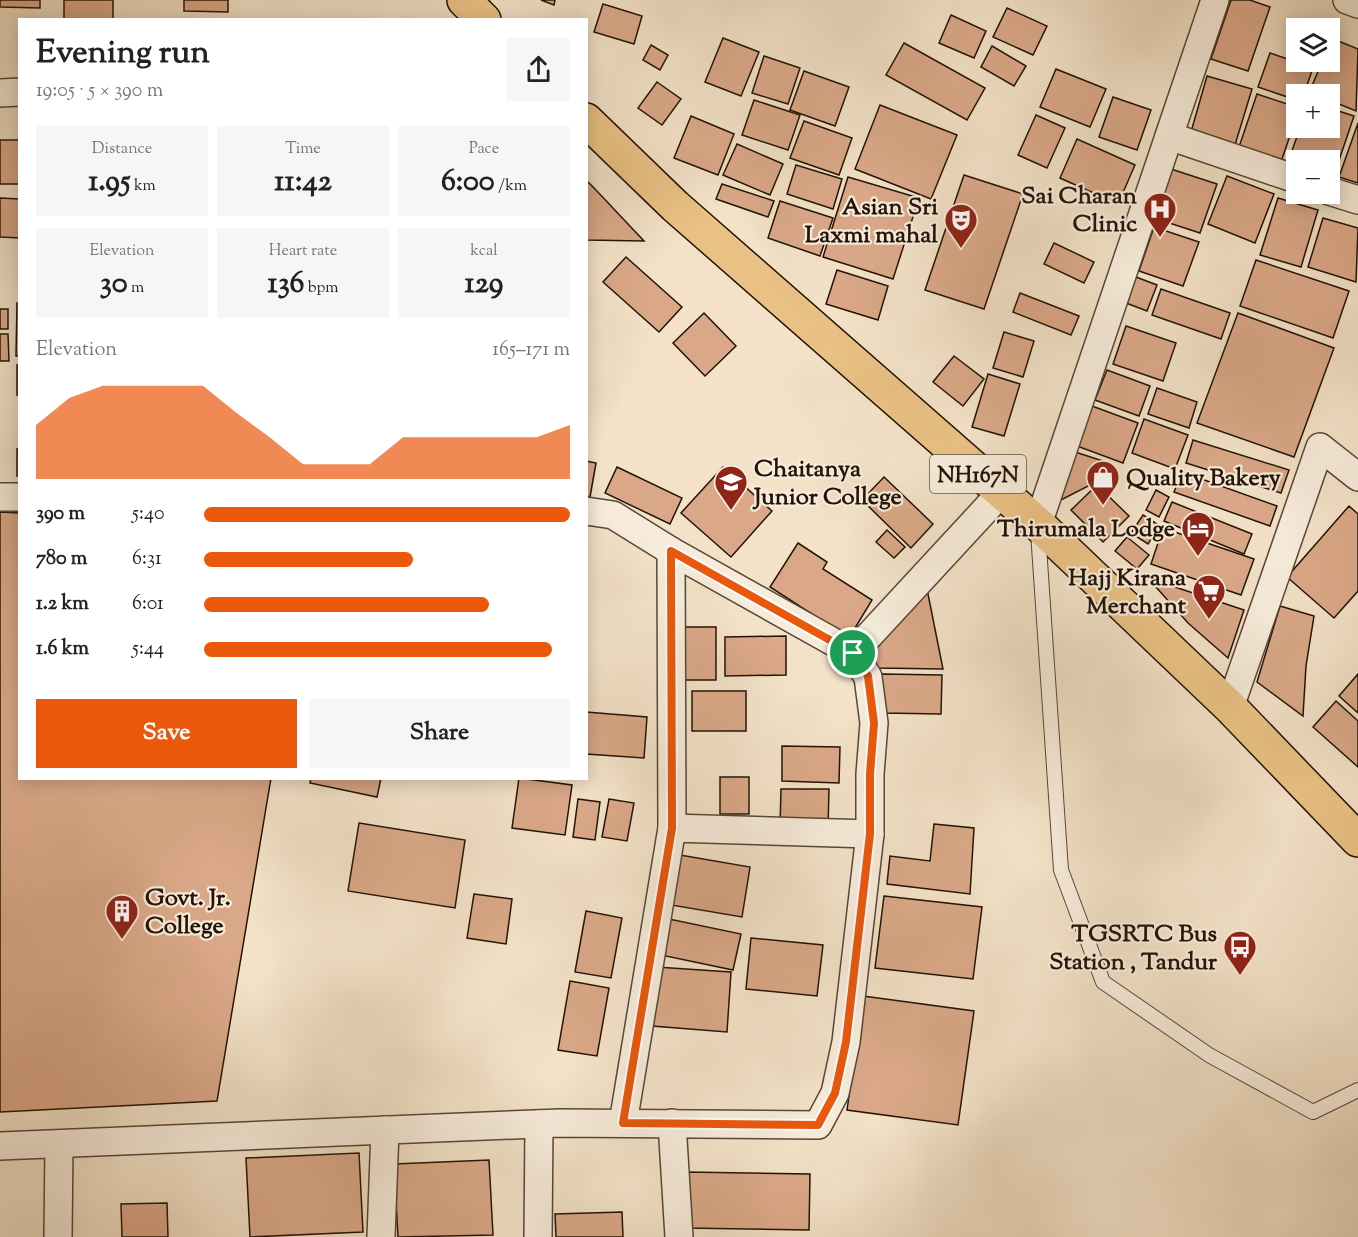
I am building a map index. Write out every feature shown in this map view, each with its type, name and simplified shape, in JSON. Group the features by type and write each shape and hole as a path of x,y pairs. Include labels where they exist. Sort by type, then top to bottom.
{"highway":[{"path":"464,0 482,18"},
{"name":"NH167N","path":"588,122 675,206 1000,494 1038,524 1230,707 1358,840"}],"street":[{"path":"1038,524 1215,0"},
{"path":"1347,0 1358,4"},
{"path":"0,93 18,92"},
{"path":"1169,136 1286,176"},
{"path":"1340,194 1358,200"},
{"path":"1230,707 1320,447 1358,477"},
{"path":"853,653 1000,494"},
{"path":"0,497 18,497"},
{"path":"0,1146 539,1124 818,1125 835,1093 846,1042 870,834 870,774 874,723 868,676 853,653 671,551 613,515 588,511"},
{"path":"623,1123 672,828 671,551"},
{"path":"672,828 870,834"},
{"path":"672,1123 679,1237"},
{"path":"538,1237 539,1124"},
{"path":"381,1237 385,1130"},
{"path":"58,1237 59,1144"}],"lane":[{"path":"1038,524 1061,870 1103,982 1209,1055 1313,1112 1358,1090"}],"building":[{"path":"0,0 40,0 40,8 0,7"},
{"path":"64,0 113,0 113,18 64,18"},
{"path":"184,0 228,0 228,12 184,11"},
{"path":"541,0 555,0 554,5"},
{"path":"1231,0 1250,0 1270,7 1248,71 1211,59"},
{"path":"603,4 642,16 634,44 594,32"},
{"path":"1007,8 1047,26 1033,55 993,37"},
{"path":"951,15 986,31 974,58 939,43"},
{"path":"723,38 759,52 741,96 705,82"},
{"path":"1340,42 1358,49 1356,111 1340,104 1340,84 1313,84 1318,72 1340,72"},
{"path":"904,43 985,88 967,120 886,75"},
{"path":"651,45 668,55 660,70 643,60"},
{"path":"992,46 1026,66 1014,86 981,67"},
{"path":"1270,53 1286,59 1286,72 1312,72 1307,84 1286,84 1286,97 1258,87"},
{"path":"764,56 800,68 788,104 752,93"},
{"path":"1056,69 1106,89 1090,127 1040,107"},
{"path":"804,71 849,87 835,126 790,110"},
{"path":"1207,76 1252,89 1235,145 1191,132"},
{"path":"657,82 681,99 662,125 638,108"},
{"path":"1257,94 1286,104 1286,138 1289,138 1280,165 1238,150"},
{"path":"1113,97 1151,110 1137,150 1099,137"},
{"path":"754,100 800,115 788,150 742,135"},
{"path":"880,105 957,135 931,199 855,169"},
{"path":"1340,112 1354,116 1340,157 1340,150 1292,150 1296,138 1340,138"},
{"path":"1036,115 1065,128 1047,168 1018,155"},
{"path":"691,116 734,134 718,175 674,158"},
{"path":"804,121 852,138 839,175 790,158"},
{"path":"1358,123 1358,183 1340,177"},
{"path":"1077,139 1135,165 1118,204 1060,178"},
{"path":"0,140 18,140 18,184 0,184"},
{"path":"737,144 783,164 770,195 723,175"},
{"path":"796,165 842,179 833,209 787,194"},
{"path":"1171,169 1217,184 1200,233 1154,218"},
{"path":"964,175 1023,194 984,309 925,290"},
{"path":"1227,176 1274,194 1255,243 1208,224"},
{"path":"848,177 919,198 893,279 823,257"},
{"path":"588,182 595,189 644,241 588,240"},
{"path":"722,184 774,201 768,217 716,199"},
{"path":"0,198 18,199 18,238 0,237"},
{"path":"1278,198 1286,200 1286,204 1298,204 1318,210 1301,267 1260,255"},
{"path":"780,201 833,218 820,256 768,238"},
{"path":"1323,218 1358,228 1356,282 1308,267"},
{"path":"1154,227 1199,242 1183,286 1139,271"},
{"path":"1054,243 1094,262 1084,283 1044,264"},
{"path":"626,257 682,307 659,332 603,282"},
{"path":"1256,260 1349,291 1333,338 1240,306"},
{"path":"837,270 888,286 878,320 826,304"},
{"path":"1136,277 1157,285 1147,311 1126,303"},
{"path":"1161,289 1230,313 1221,339 1152,315"},
{"path":"1020,293 1079,316 1071,335 1013,312"},
{"path":"17,303 18,303 18,356 16,356"},
{"path":"0,309 8,309 8,329 0,329"},
{"path":"704,313 736,346 705,376 673,343"},
{"path":"1238,313 1334,348 1294,457 1197,423"},
{"path":"1126,326 1176,343 1163,381 1113,364"},
{"path":"1004,332 1034,341 1023,377 993,368"},
{"path":"0,334 8,334 9,361 0,361"},
{"path":"954,356 984,379 963,406 933,382"},
{"path":"17,365 18,365 18,395"},
{"path":"1107,370 1150,386 1139,416 1095,400"},
{"path":"988,374 1020,384 1004,436 972,427"},
{"path":"1157,388 1197,402 1189,428 1148,414"},
{"path":"1092,406 1138,423 1123,463 1077,446"},
{"path":"1144,419 1188,435 1175,469 1132,453"},
{"path":"1193,440 1289,470 1281,493 1186,463"},
{"path":"17,449 18,449 18,476"},
{"path":"1075,452 1103,461 1096,482 1059,501"},
{"path":"588,461 596,463 590,497 588,496"},
{"path":"617,467 682,498 670,524 605,493"},
{"path":"723,467 772,511 731,557 681,513"},
{"path":"1182,472 1277,506 1270,526 1174,492"},
{"path":"884,477 933,524 911,548 862,500"},
{"path":"1097,485 1129,516 1103,542 1071,510"},
{"path":"1156,490 1169,497 1159,517 1146,510"},
{"path":"1172,502 1252,534 1244,554 1164,521"},
{"path":"1349,506 1358,514 1358,591 1334,618 1287,577"},
{"name":"Govt. Jr. College","path":"0,512 18,513 18,780 271,780 217,1101 0,1112"},
{"path":"1143,515 1160,526 1148,544 1131,533"},
{"path":"1163,528 1254,559 1241,595 1151,564"},
{"path":"887,530 905,547 894,558 876,542"},
{"path":"1127,537 1149,555 1137,569 1115,551"},
{"path":"798,543 827,562 823,569 872,600 849,638 770,587"},
{"path":"1148,578 1244,610 1228,658 1188,623"},
{"path":"926,584 943,669 876,668 874,646"},
{"path":"1280,606 1314,616 1306,666 1303,716 1257,682"},
{"path":"677,627 716,627 716,680 677,680"},
{"path":"786,636 786,675 725,676 725,637"},
{"path":"882,674 942,675 941,714 882,713"},
{"path":"1358,674 1358,713 1339,696"},
{"path":"692,691 746,691 746,731 692,731"},
{"path":"1336,701 1358,721 1358,767 1313,727"},
{"path":"588,712 647,717 644,758 588,754"},
{"path":"782,746 840,747 839,783 782,781"},
{"path":"720,777 749,777 749,814 720,814"},
{"path":"311,780 381,780 377,797 310,783"},
{"path":"519,780 572,785 565,835 512,828"},
{"path":"781,789 829,789 828,828 780,827"},
{"path":"578,799 600,802 595,840 573,837"},
{"path":"609,799 634,803 627,841 602,837"},
{"path":"359,823 465,840 455,908 348,891"},
{"path":"934,824 974,828 970,894 887,884 890,856 930,861"},
{"path":"680,855 750,867 742,917 671,905"},
{"path":"474,894 512,899 506,944 467,938"},
{"path":"884,896 982,907 973,979 875,968"},
{"path":"586,911 622,918 611,978 575,972"},
{"path":"669,919 741,934 733,970 661,955"},
{"path":"751,938 823,945 817,996 746,989"},
{"path":"656,967 731,972 727,1032 652,1026"},
{"path":"570,981 609,988 597,1056 558,1050"},
{"path":"863,996 974,1011 958,1125 847,1110"},
{"path":"359,1153 363,1232 250,1237 246,1158"},
{"path":"489,1160 493,1235 398,1237 394,1164"},
{"path":"685,1172 810,1174 809,1230 684,1228"},
{"path":"167,1203 168,1237 122,1237 121,1204"},
{"path":"622,1212 623,1237 556,1237 555,1214"}],"place":[{"name":"Sai Charan Clinic","path":"1160,238"},
{"name":"Asian Sri Laxmi mahal","path":"961,249"},
{"name":"Quality Bakery","path":"1103,506"},
{"name":"Chaitanya Junior College","path":"731,511"},
{"name":"Thirumala Lodge","path":"1198,557"},
{"name":"Hajj Kirana Merchant","path":"1209,620"},
{"name":"Govt. Jr. College","path":"122,940"},
{"name":"TGSRTC Bus Station , Tandur","path":"1240,976"}],"route":[{"path":"671,551 853,653 868,676 874,723 870,774 870,834 846,1042 835,1093 818,1125 623,1123 672,828 671,551"}]}
